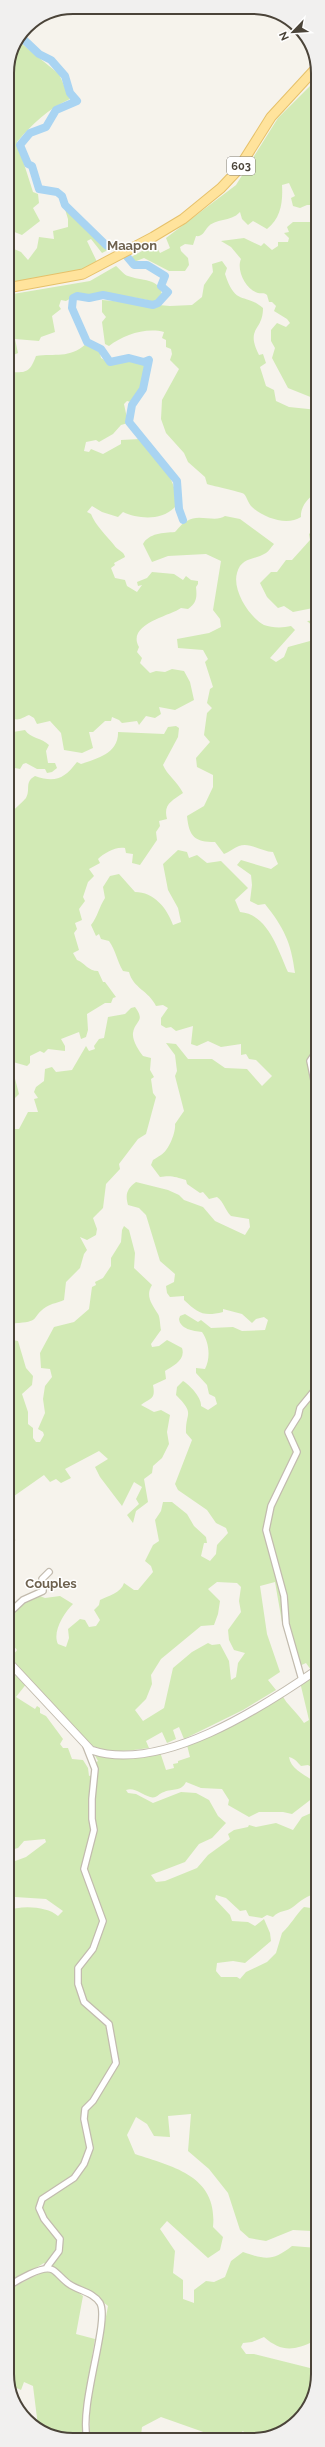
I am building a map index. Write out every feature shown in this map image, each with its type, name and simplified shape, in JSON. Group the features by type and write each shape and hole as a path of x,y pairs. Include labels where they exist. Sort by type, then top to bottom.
{"main road":[{"name":"603","path":"14,287 73,278 118,257 182,219 221,188 238,171 271,117 311,74"}],"street":[{"path":"302,1680 290,1637 284,1596 266,1530 271,1506 297,1452 288,1432 300,1408 311,1395"},
{"path":"14,1608 23,1600 43,1591 42,1579 49,1572"},
{"path":"14,1668 91,1750 115,1755 156,1753 212,1731 270,1701 311,1674"},
{"path":"14,2283 39,2269 46,2267 59,2251 60,2239 44,2219 39,2208 42,2199 74,2178 84,2164 90,2148 84,2118 85,2109 93,2101 116,2063 109,2024 84,2002 78,1984 78,1968 93,1949 103,1921 84,1869 94,1830 92,1806 95,1769 85,1744"},
{"path":"46,2267 53,2270 70,2285 92,2295 99,2302 102,2309 102,2322 87,2399 87,2433"}],"green space":[{"path":"22,44 59,74 70,99 41,117 17,142 33,192 38,194 39,203 33,208 40,221 22,235 14,232 14,73 15,62"},
{"path":"311,85 311,205 300,208 293,206 291,198 295,196 289,183 282,185 282,198 278,215 272,225 267,229 253,221 248,225 242,219 240,212 232,218 215,222 207,228 204,233 196,236 193,245 185,244 180,247 181,251 188,258 189,265 185,271 169,271 144,258 134,262 131,257 155,244 160,253 170,248 166,238 236,185 278,118"},
{"path":"64,206 108,250 102,253 91,239 87,241 99,266 14,288 14,249 21,252 28,260 37,248 39,237 54,239 53,231 68,227 68,219"},
{"path":"311,221 311,397 288,388 272,358 275,348 271,341 271,330 277,323 286,327 290,323 287,319 274,311 276,306 272,302 269,302 267,295 254,291 246,284 240,269 241,259 231,247 221,241 244,238 261,246 264,243 272,250 278,246 278,242 288,242 289,238 284,233 289,232 287,227 293,222"},
{"path":"222,261 227,268 225,274 233,291 237,295 256,303 263,308 260,322 254,334 254,339 259,355 263,354 266,363 260,367 266,386 274,390 276,401 289,407 311,409 311,496 302,509 301,517 295,520 276,520 252,507 244,494 207,484 205,477 188,462 184,453 166,433 161,419 162,400 179,369 170,360 172,354 171,349 166,347 166,340 162,338 164,332 142,331 121,338 109,346 105,344 102,322 106,317 102,312 102,300 170,306 192,305 202,297 204,285 213,272 212,264"},
{"path":"116,266 126,275 154,283 158,286 162,295 155,302 122,296 96,294 74,297 66,301 61,300 59,306 61,309 52,316 55,332 41,337 39,341 15,339 18,353 14,355 14,294 90,281"},
{"path":"86,344 99,349 101,358 112,363 133,361 145,363 142,384 137,394 131,402 127,401 124,404 128,423 121,425 113,434 99,442 96,440 86,442 84,451 89,452 91,449 103,454 121,444 121,440 140,439 154,454 166,471 175,489 177,499 178,509 175,507 170,512 157,517 136,516 123,512 118,517 102,512 92,506 87,512 91,514 101,530 125,557 114,563 115,565 111,568 115,578 125,580 127,586 137,592 142,585 138,586 137,582 147,578 152,572 174,574 183,580 186,576 191,580 198,581 196,587 196,600 191,607 188,609 181,608 151,622 139,632 137,639 139,647 137,652 142,658 140,663 150,673 156,671 165,672 172,669 184,671 190,682 194,700 175,710 159,707 161,714 155,718 146,716 139,725 137,721 122,723 112,717 111,721 105,721 93,732 89,732 93,748 82,753 64,750 61,733 50,721 37,724 34,718 29,715 21,719 14,718 14,372 26,371 31,367 36,356 68,354 80,349"},
{"path":"225,516 240,519 274,544 266,553 245,561 239,568 236,580 239,595 248,610 258,621 270,627 291,626 295,630 270,658 276,662 284,657 288,647 310,641 311,638 311,1670 306,1663 295,1668 282,1622 275,1582 260,1586 267,1634 280,1672 268,1680 276,1690 243,1710 184,1739 179,1727 173,1730 176,1739 167,1743 162,1732 146,1741 149,1748 115,1751 99,1748 84,1741 14,1663 14,1654 17,1650 14,1646 14,1612 23,1602 37,1595 45,1598 60,1596 73,1604 63,1617 57,1634 58,1644 66,1647 69,1638 68,1629 80,1619 85,1620 89,1627 96,1626 100,1620 94,1610 99,1605 100,1600 117,1592 124,1583 134,1590 138,1590 153,1572 151,1566 145,1561 153,1545 159,1541 155,1520 161,1511 163,1502 172,1502 187,1514 194,1526 206,1537 207,1543 204,1543 201,1556 210,1561 216,1554 217,1545 228,1533 226,1528 216,1523 207,1510 178,1490 175,1484 192,1440 186,1433 188,1410 176,1395 177,1387 183,1381 186,1383 200,1399 201,1406 208,1410 217,1404 215,1397 209,1394 207,1385 196,1373 196,1368 205,1369 207,1364 209,1355 206,1340 202,1332 184,1327 179,1319 180,1316 185,1314 198,1322 201,1320 211,1328 233,1327 242,1331 265,1330 268,1320 264,1317 256,1319 252,1323 242,1314 223,1309 223,1312 210,1314 201,1313 184,1300 184,1296 170,1297 167,1293 166,1286 174,1282 175,1274 160,1261 146,1215 139,1208 128,1205 127,1198 129,1189 136,1182 168,1190 179,1195 184,1200 203,1207 215,1221 245,1235 250,1227 249,1219 231,1216 217,1197 209,1199 203,1192 200,1193 187,1184 186,1180 170,1176 160,1177 151,1165 153,1160 164,1153 167,1149 174,1132 175,1124 184,1111 175,1076 177,1071 175,1055 166,1043 176,1044 188,1059 212,1059 225,1068 247,1069 262,1086 272,1076 256,1060 249,1059 246,1054 241,1055 241,1044 221,1047 208,1041 197,1046 191,1044 193,1026 176,1031 171,1027 166,1028 161,1025 161,1018 168,1008 163,1005 156,1006 153,1001 137,986 129,972 123,971 109,941 101,939 99,934 96,936 91,925 105,898 103,887 110,876 119,874 135,892 148,895 159,902 173,925 181,922 178,908 168,890 163,864 178,850 187,852 189,858 197,855 207,863 221,861 248,888 235,900 240,912 250,914 265,926 276,944 288,972 295,973 289,944 282,928 265,904 258,905 250,901 252,885 251,875 237,865 241,860 271,869 278,864 273,852 243,845 224,854 215,842 202,841 194,837 189,829 187,816 204,806 213,787 213,775 197,767 196,758 210,742 204,735 207,713 212,708 207,703 210,689 213,687 205,662 208,659 203,650 178,648 177,639 209,633 221,627 220,619 213,610 221,561 206,554 168,556 152,562 143,544 149,538 161,533 175,532 183,523 191,519 216,519","holes":["217,1582 237,1583 241,1587 239,1601 241,1612 228,1630 229,1640 234,1650 245,1653 238,1663 236,1677 231,1680 229,1661 220,1644 212,1645 208,1643 192,1652 173,1668 164,1708 143,1721 135,1710 146,1699 152,1684 151,1675 161,1659 201,1626 214,1625 218,1614 220,1601 208,1589"]},
{"path":"311,532 311,608 293,612 284,606 278,608 267,597 260,583 271,572 277,572 286,560 292,560 310,540 309,534"},
{"path":"176,726 179,728 178,737 163,765 183,793 167,806 167,819 159,821 160,826 156,832 157,840 140,865 132,863 133,854 126,853 125,848 122,848 110,850 103,854 98,859 100,863 89,869 94,876 88,882 83,897 85,901 79,909 82,920 75,923 77,929 74,933 79,950 73,953 77,960 92,970 98,971 103,982 105,982 116,997 113,998 111,1003 105,1003 87,1014 88,1030 86,1037 81,1039 79,1032 61,1039 65,1046 65,1051 48,1049 44,1053 40,1051 30,1056 30,1063 27,1066 14,1062 14,810 26,798 29,783 35,776 48,779 59,778 68,772 77,762 81,764 106,754 115,745 118,732 164,734 168,727"},
{"path":"25,730 30,735 49,745 46,751 48,763 55,763 57,768 52,772 47,773 45,769 37,769 26,763 23,764 20,769 15,768 14,771 14,732"},
{"path":"135,1007 140,1016 134,1029 134,1039 143,1056 151,1058 150,1070 154,1077 151,1079 153,1093 156,1097 146,1134 138,1139 119,1164 120,1169 106,1184 103,1208 93,1218 97,1229 96,1235 87,1240 80,1237 87,1250 84,1254 80,1268 66,1282 64,1300 41,1310 33,1320 14,1323 14,1129 19,1129 28,1112 38,1112 34,1099 38,1098 34,1092 36,1087 44,1081 45,1069 52,1067 56,1072 72,1070 86,1046 89,1051 95,1049 94,1046 99,1039 104,1038 108,1017 125,1014 131,1008"},
{"path":"14,1075 19,1094 14,1098"},
{"path":"124,1226 129,1230 135,1253 134,1268 152,1285 149,1296 159,1315 161,1330 151,1344 152,1347 159,1346 167,1340 182,1348 183,1352 178,1362 165,1371 166,1379 153,1385 154,1393 152,1398 141,1405 154,1412 161,1410 170,1415 167,1432 169,1444 162,1458 153,1466 152,1473 144,1479 148,1502 136,1511 133,1523 127,1515 139,1504 136,1499 142,1487 134,1482 122,1506 100,1477 95,1467 108,1459 99,1451 65,1469 71,1478 61,1483 56,1479 50,1482 44,1475 14,1496 14,1340 18,1341 26,1368 33,1376 32,1385 22,1394 28,1412 28,1424 33,1428 33,1438 36,1442 40,1442 44,1435 43,1432 38,1429 45,1413 43,1399 45,1386 52,1377 50,1369 41,1368 40,1353 54,1327 74,1322 89,1309 92,1287 96,1285 95,1282 103,1278 111,1266 111,1258 121,1242 122,1230"},
{"path":"14,1669 27,1683 16,1697 35,1709 37,1706 40,1708 40,1713 46,1716 63,1739 60,1744 63,1748 68,1748 72,1759 83,1760 88,1768 89,1776 96,1774 95,1763 98,1761 93,1752 160,1752 166,1770 174,1768 173,1764 190,1757 187,1745 215,1734 282,1695 304,1723 309,1720 300,1682 311,1673 311,1767 308,1765 301,1766 289,1757 293,1766 311,1780 311,1799 292,1814 283,1812 259,1812 249,1817 228,1805 229,1800 222,1789 201,1788 186,1782 179,1789 167,1791 156,1797 147,1796 129,1789 126,1790 128,1793 136,1794 153,1803 181,1792 196,1793 209,1800 218,1816 226,1823 212,1838 199,1844 185,1862 151,1875 156,1882 165,1881 197,1868 208,1855 230,1839 228,1834 234,1830 248,1827 249,1825 256,1827 276,1823 293,1830 302,1817 311,1813 311,1896 307,1897 291,1909 278,1913 273,1917 267,1915 262,1918 249,1916 246,1910 240,1911 226,1898 216,1895 215,1899 230,1915 232,1921 248,1922 255,1926 264,1919 270,1933 271,1941 245,1963 233,1961 217,1963 216,1971 221,1977 237,1977 240,1979 246,1972 267,1962 276,1953 282,1933 304,1907 311,1908 311,2231 293,2230 266,2241 249,2238 240,2230 228,2193 209,2169 188,2151 191,2114 168,2116 170,2137 154,2136 147,2124 136,2117 127,2135 135,2154 178,2169 201,2185 208,2196 213,2210 213,2227 223,2237 220,2250 208,2258 167,2221 160,2229 175,2251 173,2273 183,2280 183,2299 194,2303 194,2290 206,2281 214,2282 225,2277 231,2261 243,2252 258,2257 269,2258 280,2254 292,2246 311,2247 311,2342 300,2347 288,2348 276,2345 264,2337 252,2342 243,2343 241,2347 246,2354 254,2354 311,2368 310,2385 301,2407 294,2416 278,2427 255,2433 245,2433 243,2431 240,2433 206,2433 161,2417 142,2427 141,2433 90,2433 90,2400 108,2306 44,2263 14,2281 14,1909 26,1907 40,1908 58,1916 63,1911 46,1899 14,1897 14,1861 26,1857 46,1842 45,1839 24,1841 18,1848 14,1849"},
{"path":"47,2270 83,2296 76,2334 95,2339 84,2403 85,2433 62,2432 54,2430 37,2421 33,2386 24,2382 21,2390 16,2388 14,2377 14,2286"}],"waterway":[{"path":"24,40 39,54 51,60 65,76 70,93 77,101 56,110 46,127 30,133 20,145 28,164 32,166 39,189 57,192 62,196 65,205 107,246 118,246 134,265 147,265 165,276 161,286 168,292 158,303 153,305 103,295 89,298 77,296 73,298 72,308 87,342 101,349 110,362 129,358 144,362 149,360 143,389 132,405 129,422 177,481 179,509 183,520"}],"district":[{"name":"Maapon","path":"132,245"},
{"name":"Couples","path":"51,1583"}]}
